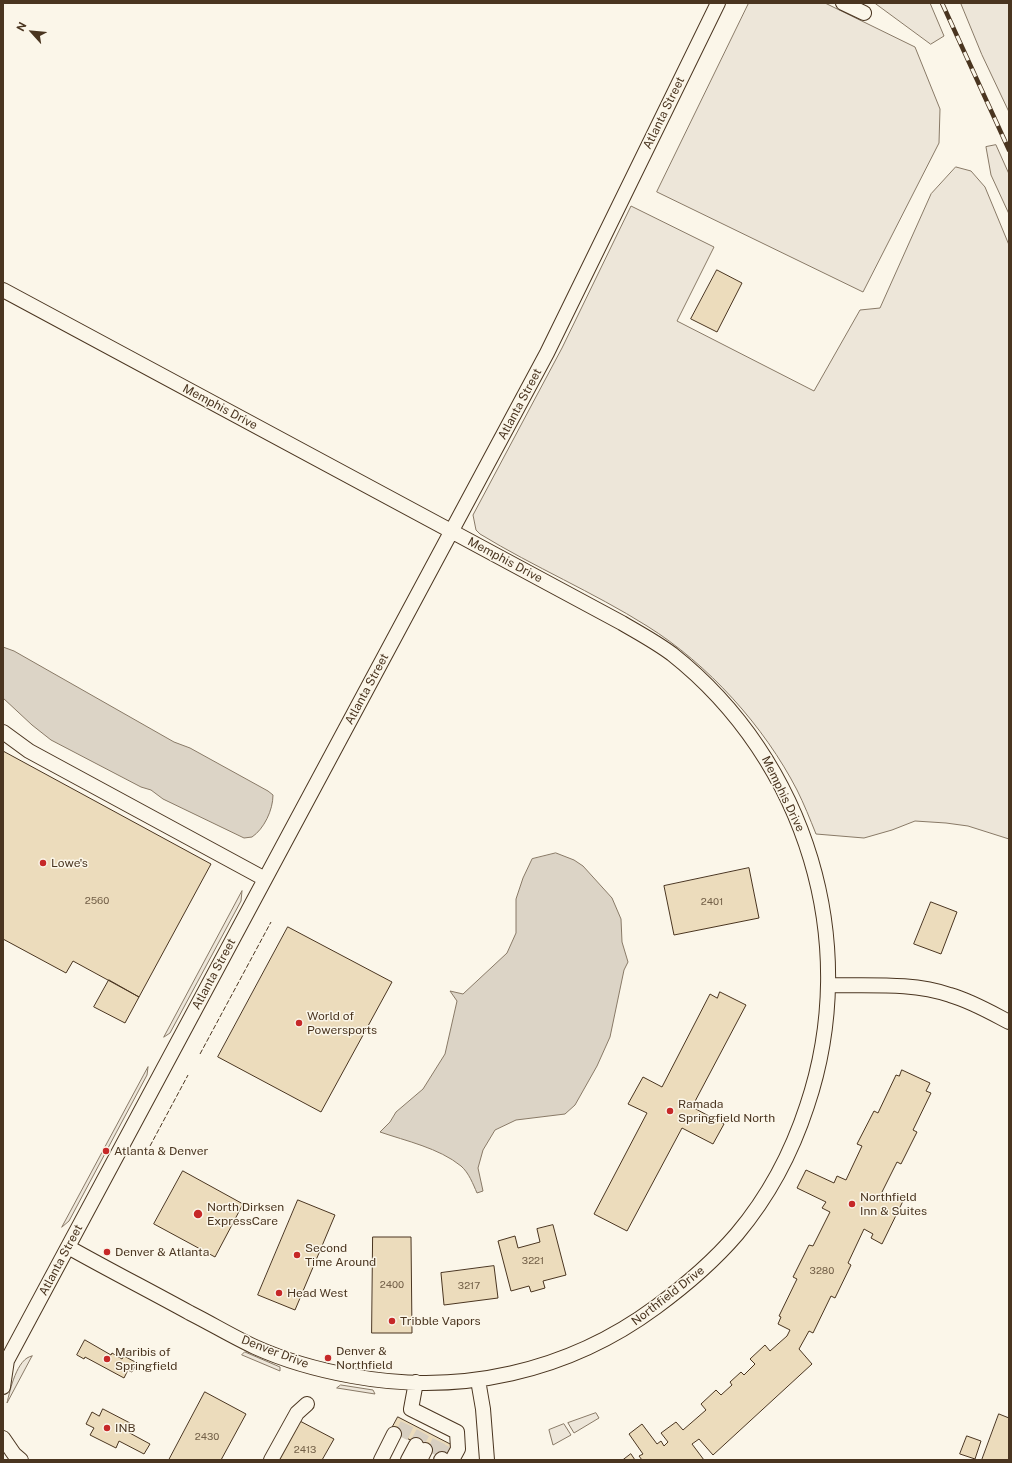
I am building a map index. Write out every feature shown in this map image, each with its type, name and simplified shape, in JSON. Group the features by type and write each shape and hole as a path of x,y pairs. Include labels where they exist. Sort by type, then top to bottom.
{"street":[{"name":"Atlanta Street","path":"4,1361 19,1340 564,320 718,3"},
{"path":"843,3 864,13"},
{"name":"Memphis Drive","path":"3,290 648,638 672,655 705,686 746,731 762,753 793,809 808,851 822,903 827,936 829,985"},
{"path":"3,732 29,751 265,878"},
{"path":"829,985 908,986 934,990 951,995 1009,1022"},
{"name":"Northfield Drive","path":"478,1380 495,1378 548,1363 617,1333 683,1287 713,1260 739,1232 770,1186 790,1150 802,1122 822,1053 829,985"},
{"name":"Denver Drive","path":"68,1247 240,1339 279,1357 322,1370 352,1376 416,1382 458,1383 478,1380"},
{"path":"3,1387 4,1361"},
{"path":"478,1380 483,1409 487,1460"},
{"path":"408,1460 432,1456 458,1448 440,1430 409,1414 416,1382"},
{"path":"271,1460 297,1413 307,1404"},
{"path":"381,1460 397,1435 389,1460"},
{"path":"3,1438 14,1454 22,1460"}],"shaded area":[{"path":"749,3 825,3 915,47 940,109 939,143 863,292 657,192"},
{"path":"875,3 930,3 944,36 931,44"},
{"path":"961,3 1009,3 1009,112 982,55"},
{"path":"996,145 1009,174 1009,214 991,175 986,147"},
{"path":"956,167 971,171 985,187 1009,245 1009,839 968,826 915,821 892,830 864,838 816,834 805,806 784,766 751,720 713,678 670,641 647,626 606,602 521,558 480,534 476,530 473,515 562,348 631,206 714,247 677,321 814,391 860,310 880,308 931,194"},
{"path":"3,647 14,651 174,742 190,748 268,791 273,795 273,801 270,813 264,824 252,837 244,838 163,799 151,790 141,787 51,740 32,725 3,698"},
{"path":"556,853 574,860 583,866 612,898 621,919 622,942 628,962 624,970 610,1037 597,1066 575,1105 565,1114 516,1120 495,1130 483,1150 478,1168 483,1191 477,1193 466,1172 461,1166 443,1154 380,1132 390,1122 396,1112 423,1089 445,1054 457,1001 450,991 463,994 507,953 516,933 516,899 523,878 532,859"},
{"path":"242,891 241,901 170,1033 164,1037"},
{"path":"148,1067 147,1075 69,1221 62,1227"},
{"path":"245,1352 280,1367 280,1371 242,1355"},
{"path":"32,1356 7,1403 12,1383 18,1368 22,1362"},
{"path":"341,1385 373,1390 375,1394 337,1388"},
{"path":"596,1413 599,1418 574,1433 568,1423"},
{"path":"564,1424 571,1435 553,1445 549,1430"}],"building":[{"path":"717,270 742,283 717,332 691,319"},
{"path":"3,751 211,864 139,997 73,961 66,973 3,939"},
{"path":"749,868 759,918 674,935 664,886"},
{"path":"931,902 957,912 941,954 914,944"},
{"path":"288,927 392,982 321,1112 218,1057"},
{"path":"109,980 139,997 125,1023 94,1007"},
{"path":"720,992 746,1005 692,1107 724,1124 713,1144 682,1128 627,1231 594,1214 647,1113 628,1104 643,1077 662,1087 710,994 717,998"},
{"path":"902,1070 930,1083 926,1091 931,1093 913,1130 917,1132 901,1164 897,1162 880,1196 890,1201 893,1196 903,1201 882,1244 871,1238 873,1234 864,1229 848,1263 851,1265 835,1298 831,1296 813,1333 809,1331 799,1349 812,1364 713,1455 699,1439 692,1444 704,1460 642,1460 639,1456 643,1454 629,1434 642,1424 657,1444 661,1441 664,1446 668,1442 661,1433 676,1422 683,1430 706,1410 701,1404 716,1390 721,1395 732,1385 730,1382 741,1372 744,1375 755,1364 750,1359 765,1345 770,1351 787,1336 790,1330 778,1324 781,1317 779,1316 797,1279 793,1277 809,1245 813,1246 830,1212 822,1208 826,1202 797,1188 806,1170 834,1183 837,1176 846,1180 862,1146 857,1144 874,1111 878,1113 896,1075 899,1076"},
{"path":"183,1171 243,1204 215,1257 154,1224"},
{"path":"298,1200 335,1215 295,1310 258,1295"},
{"path":"553,1225 566,1275 543,1281 545,1288 531,1292 529,1286 511,1291 498,1241 515,1236 518,1248 540,1242 537,1229"},
{"path":"373,1237 411,1237 412,1333 372,1333"},
{"path":"494,1266 498,1298 444,1305 441,1273"},
{"path":"85,1340 111,1355 112,1353 122,1359 124,1356 137,1363 132,1372 128,1370 124,1378 85,1357 84,1359 77,1355"},
{"path":"205,1392 246,1414 221,1460 169,1460"},
{"path":"103,1409 130,1423 126,1431 150,1444 144,1454 119,1441 116,1448 90,1435 94,1428 86,1424 92,1412 99,1416"},
{"path":"999,1414 1009,1418 1009,1460 982,1460"},
{"path":"398,1417 454,1446 447,1459 391,1430"},
{"path":"298,1420 334,1439 322,1460 276,1460"},
{"path":"967,1436 981,1441 975,1459 960,1454"},
{"path":"631,1454 635,1460 623,1460"}],"tunnel":[{"path":"401,1437 409,1420"},
{"path":"416,1445 425,1429"},
{"path":"433,1454 441,1437"},
{"path":"442,1459 450,1442"}],"railway":[{"path":"942,3 1009,150"}],"fence":[{"path":"200,1054 271,922"},
{"path":"150,1146 188,1075"}],"place":[{"name":"Lowe's","path":"43,863"},
{"name":"World of Powersports","path":"299,1023"},
{"name":"Ramada Springfield North","path":"670,1111"},
{"name":"Atlanta & Denver","path":"106,1151"},
{"name":"Northfield Inn & Suites","path":"852,1204"},
{"name":"North Dirksen ExpressCare","path":"198,1214"},
{"name":"Denver & Atlanta","path":"107,1252"},
{"name":"Second Time Around","path":"297,1255"},
{"name":"Head West","path":"279,1293"},
{"name":"Tribble Vapors","path":"392,1321"},
{"name":"Denver & Northfield","path":"328,1358"},
{"name":"Maribis of Springfield","path":"107,1359"},
{"name":"INB","path":"107,1428"}]}
